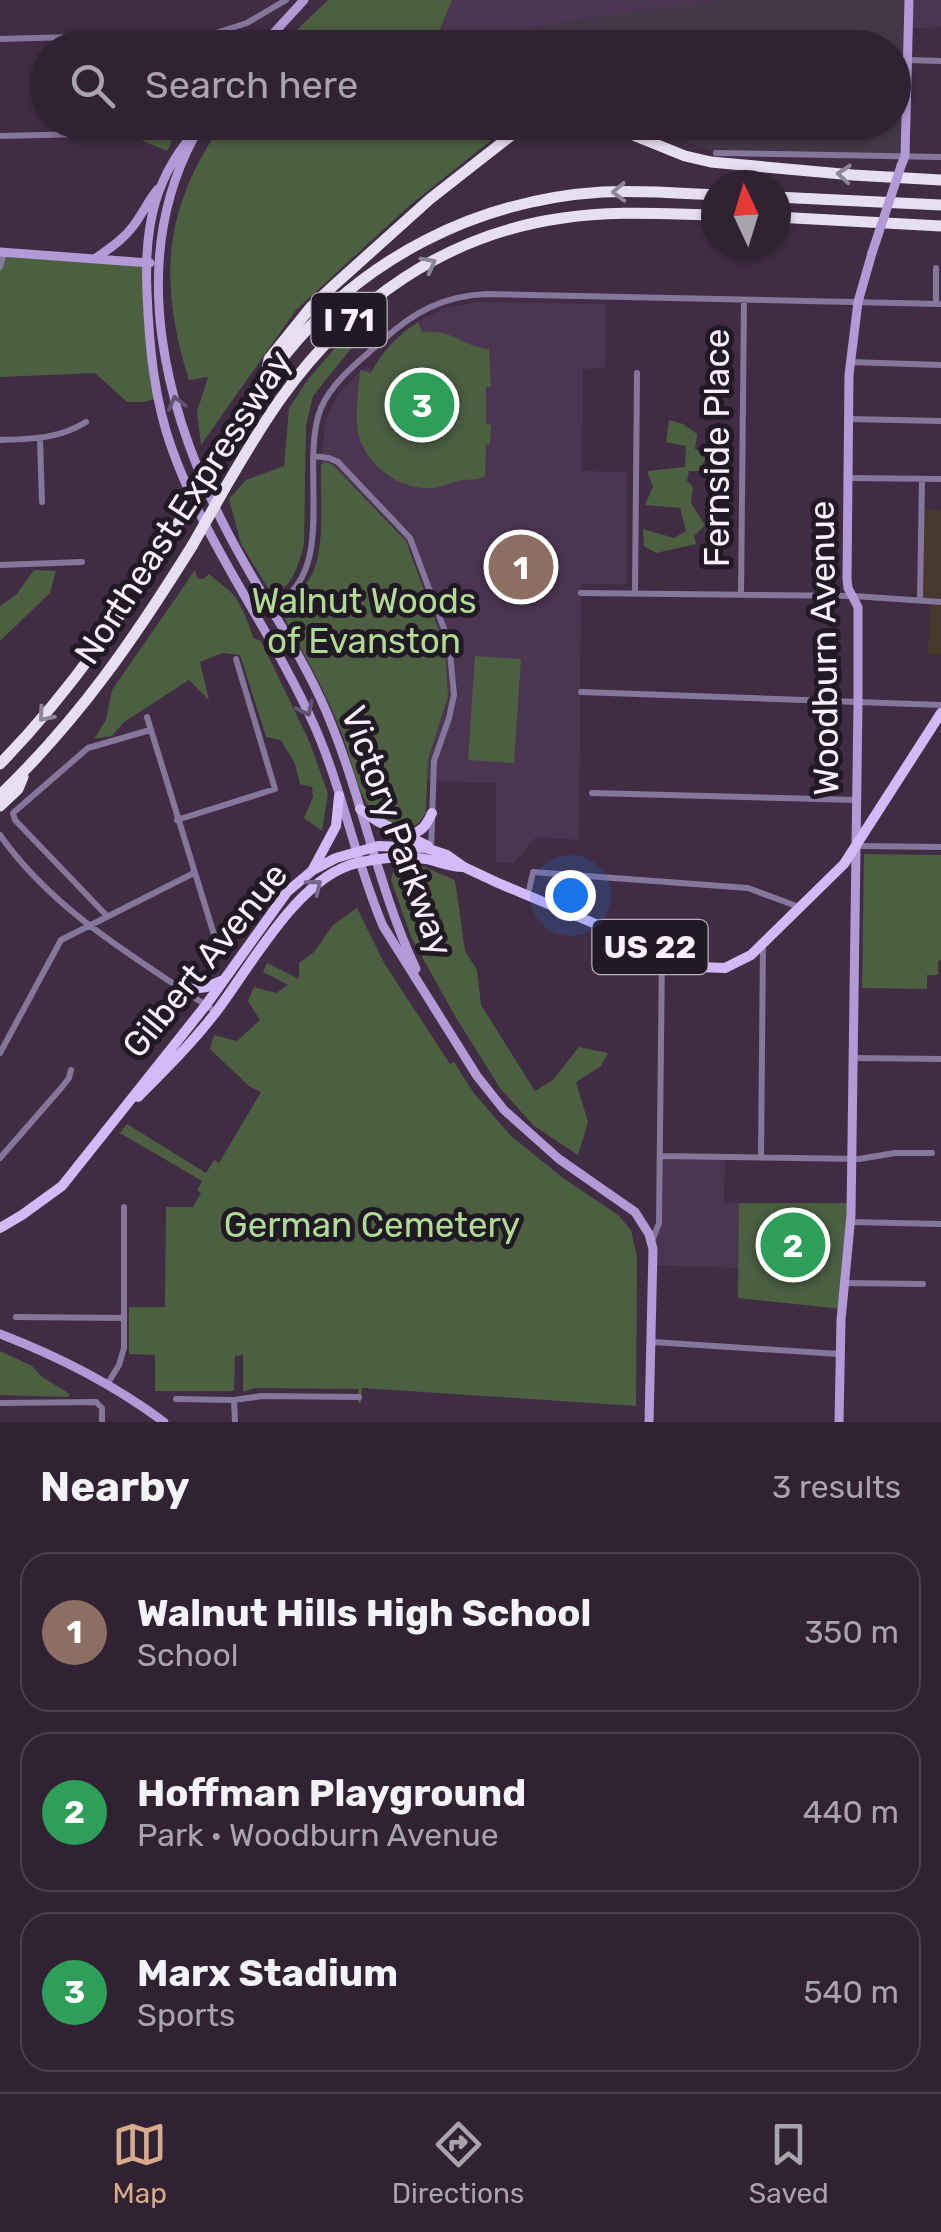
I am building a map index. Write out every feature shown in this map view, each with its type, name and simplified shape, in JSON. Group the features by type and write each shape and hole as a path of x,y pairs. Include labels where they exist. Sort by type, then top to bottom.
{"highway":[{"path":"266,380 269,358 311,307 430,199 504,140"},
{"path":"646,140 711,162 941,180"},
{"name":"Northeast Expressway","path":"0,764 92,657 142,584 212,462 266,380 300,336 353,286 406,250 465,222 522,204 598,192 701,193"},
{"path":"791,199 941,205"},
{"name":"Northeast Expressway","path":"0,795 100,686 145,622 282,396 325,345 384,290 465,246 565,217 701,215"},
{"path":"791,218 941,226"},
{"path":"0,806 18,789 26,769"}],"main road":[{"name":"US 22","path":"856,846 941,713"},
{"path":"313,870 332,838 339,796"},
{"path":"360,809 430,852"},
{"path":"405,834 423,829 432,812"},
{"name":"Gilbert Avenue","path":"211,1009 224,980 279,902 313,870 336,858 405,846 447,855 464,868"},
{"name":"Gilbert Avenue","path":"430,852 698,967 716,969 752,955 844,864 856,846"},
{"name":"Gilbert Avenue","path":"0,1228 54,1194 143,1081 211,1009 300,899 359,856"},
{"path":"182,990 224,980"}],"street":[{"path":"268,0 274,7"},
{"path":"226,30 286,0"},
{"path":"276,30 304,0"},
{"name":"Woodburn Avenue","path":"908,30 909,0"},
{"path":"0,38 30,38"},
{"path":"911,60 941,61"},
{"path":"0,136 30,135"},
{"name":"Victory Parkway","path":"187,140 160,187 150,221 146,263 153,363 165,428 194,502 314,725 383,926 477,1076 504,1110 559,1159 635,1212 652,1242"},
{"name":"Victory Parkway","path":"193,140 172,186 158,262 165,356 184,436 226,531 321,699 396,924 430,998"},
{"name":"Woodburn Avenue","path":"839,1422 839,1354 852,1158 858,703 858,606 847,579 850,362 858,302 903,161 904,140"},
{"path":"716,153 903,161 941,157"},
{"path":"94,260 120,242 160,187"},
{"path":"0,267 2,252 158,262"},
{"path":"256,613 285,599 308,565 312,545 314,435 320,412 337,383 416,313 442,301 486,294 938,304 936,268"},
{"name":"Fernside Place","path":"741,594 744,301"},
{"path":"850,362 941,365"},
{"path":"635,593 636,374"},
{"path":"848,419 941,421"},
{"path":"0,440 40,439 63,434 86,422"},
{"path":"40,439 42,502"},
{"path":"314,456 338,462 410,538 449,642 454,695 434,761 430,852"},
{"path":"848,478 941,479"},
{"path":"920,600 922,479"},
{"path":"0,564 82,562"},
{"path":"582,593 854,596 941,602"},
{"path":"178,820 275,789 236,659"},
{"path":"580,692 941,705"},
{"path":"147,717 220,954"},
{"path":"107,916 14,820 12,813 88,748 150,730"},
{"path":"592,793 856,800"},
{"path":"2,838 33,876 87,926 211,1009"},
{"path":"856,846 941,847"},
{"path":"528,896 533,872 748,888 801,908"},
{"path":"0,1053 62,940 194,873"},
{"path":"761,1157 763,944"},
{"path":"650,1422 652,1242 659,1223 662,952"},
{"path":"854,1058 941,1059"},
{"path":"2,1153 62,1087 71,1070"},
{"path":"660,1156 875,1158 894,1153 932,1154"},
{"path":"108,1383 122,1357 124,1207"},
{"path":"850,1222 941,1224"},
{"path":"844,1282 923,1284"},
{"path":"16,1317 124,1318"},
{"path":"0,1334 108,1383 164,1422"},
{"path":"652,1342 839,1354"},
{"path":"176,1399 358,1396"},
{"path":"234,1400 234,1422"},
{"path":"0,1403 100,1404 102,1422"}],"shaded area":[{"path":"452,0 730,0 521,30 440,30"},
{"path":"616,0 941,0 941,27 909,30 521,30 615,14"},
{"path":"909,0 941,0 941,27 908,28"},
{"path":"683,140 906,140 905,156 716,153"},
{"path":"477,302 606,304 605,368 583,369 582,471 627,472 626,584 581,584 579,840 536,837 514,863 496,862 496,783 426,781 429,753 446,705 441,635 411,550 396,529 332,464 321,465 325,421 344,387 366,367 374,370 396,339 423,318"},
{"path":"921,509 941,511 941,655 928,655 930,602 920,600"},
{"path":"661,1156 725,1156 724,1202 739,1203 739,1268 653,1265"}],"green space":[{"path":"328,0 452,0 440,30 297,30"},
{"path":"141,140 172,140 167,151"},
{"path":"212,140 492,140 409,206 296,310 201,445 197,412 208,377 189,380 179,344 170,278 178,216"},
{"path":"0,252 146,263 158,398 127,402 95,373 0,377"},
{"path":"418,322 422,332 443,333 489,349 491,386 486,387 486,424 491,425 490,444 486,445 482,478 433,488 410,486 380,469 360,440 360,370 371,373 391,344"},
{"name":"Walnut Woods of Evanston","path":"344,338 357,341 313,396 306,426 303,549 292,578 282,589 274,591 268,588 241,544 229,499 246,480 284,466 289,408"},
{"path":"669,420 697,434 695,449 706,455 701,471 689,471 687,481 693,487 691,503 705,525 694,536 696,544 656,553 644,546 643,529 674,538 686,531 680,508 645,505 653,487 647,471 685,467 686,446 666,442"},
{"name":"Walnut Woods of Evanston","path":"324,462 332,464 406,541 445,647 448,697 428,760 426,814 412,827 385,820 365,800 329,704 283,616 314,570 321,532"},
{"path":"34,570 56,571 50,593 0,641 0,606 16,595"},
{"path":"195,570 197,578 209,574 233,595 253,638 261,641 310,743 328,794 322,831 304,818 313,797 312,787 300,784 295,764 281,740 266,737 240,655 222,653 200,662 209,700 189,680 124,722 112,736 94,739 106,720 112,690"},
{"path":"475,656 521,659 514,763 468,760"},
{"path":"864,854 941,855 941,960 938,975 927,975 927,989 862,988"},
{"path":"395,864 424,867 455,880 465,951 477,970 481,1005 535,1091 553,1080 579,1047 608,1053 601,1066 576,1082 588,1122 578,1155 534,1126 500,1088 411,937 391,880"},
{"name":"German Cemetery","path":"357,908 384,963 450,1064 454,1062 473,1092 511,1136 618,1215 631,1230 637,1257 636,1406 362,1388 361,1403 358,1389 255,1388 243,1392 243,1355 235,1356 234,1391 155,1391 155,1355 129,1354 129,1307 165,1307 166,1207 193,1207 202,1181 120,1133 127,1124 206,1173 214,1160 219,1163 261,1092 249,1086 210,1049 214,1035 237,1041 260,1020 248,1001 254,987 276,993 288,985 263,972 267,963 299,979 299,963 314,952 333,925"},
{"path":"739,1203 851,1203 841,1309 738,1298"},
{"path":"0,1351 32,1366 70,1394 0,1395"}],"place":[{"name":"Marx Stadium","path":"422,405"},
{"name":"Walnut Hills High School","path":"521,567"},
{"name":"Hoffman Playground","path":"793,1245"}]}
